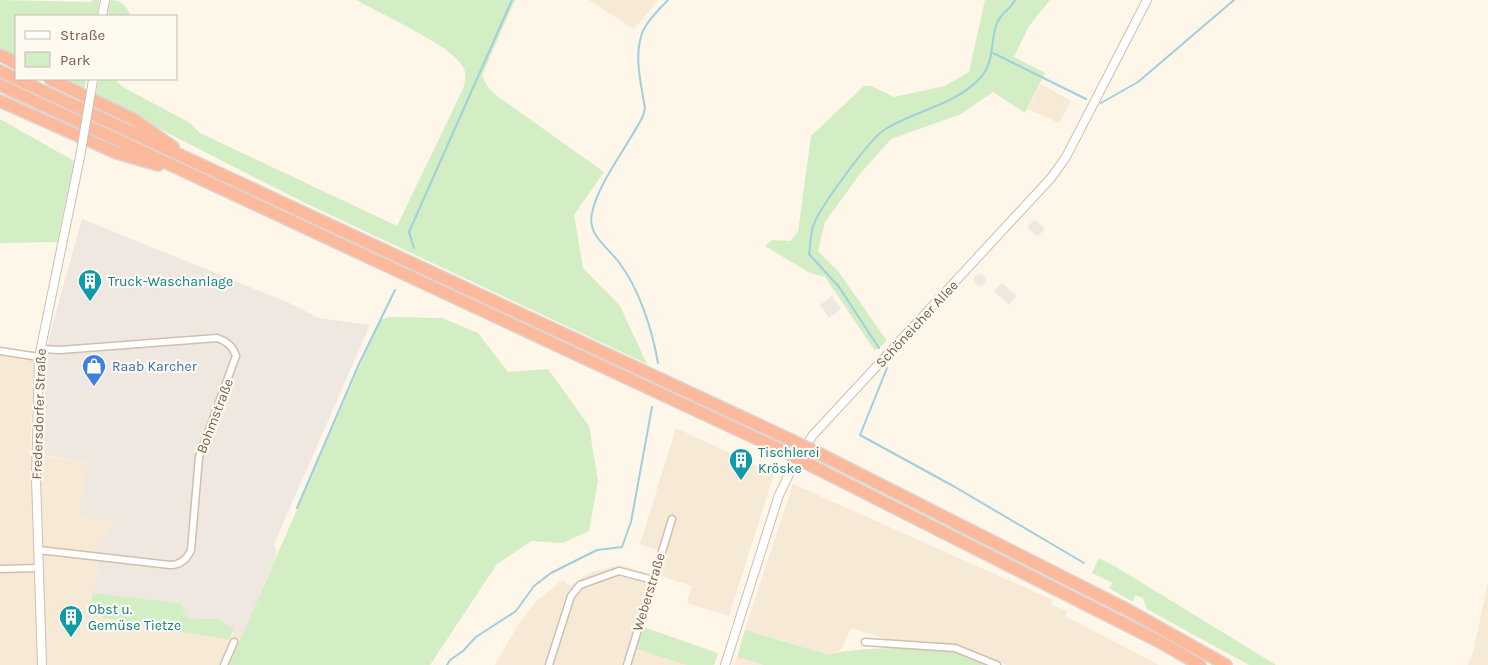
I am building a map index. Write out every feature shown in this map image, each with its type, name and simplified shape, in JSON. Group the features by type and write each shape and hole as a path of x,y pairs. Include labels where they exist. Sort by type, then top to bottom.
{"highway":[{"path":"0,55 15,62"},
{"path":"0,71 15,78"},
{"path":"19,80 820,454 1128,610 1226,665"},
{"path":"52,80 133,119 199,165"},
{"path":"0,85 783,451 1149,637 1200,665"},
{"path":"0,101 117,153 195,176"}],"street":[{"path":"102,15 105,0"},
{"name":"Schöneicher Allee","path":"725,665 771,516 794,464 813,435 1051,178 1066,157 1147,0"},
{"name":"Fredersdorfer Straße","path":"42,665 36,478 40,353 80,157 93,80"},
{"name":"Bohmstraße","path":"0,350 40,353 217,338 224,340 232,346 236,356 199,457 191,550 186,559 178,564 170,565 39,550"},
{"name":"Weberstraße","path":"627,665 672,519"},
{"path":"0,569 39,568"},
{"path":"549,665 571,596 580,585 619,571 653,580"},
{"path":"224,665 234,642"},
{"path":"865,642 955,648 997,665"}],"shaded area":[{"path":"589,0 658,0 634,29"},
{"path":"1041,84 1071,101 1059,123 1028,109"},
{"path":"82,219 287,302 319,318 370,325 274,544 277,554 242,636 217,619 187,618 180,603 93,593 99,562 95,551 116,522 79,516 88,462 43,455 46,356 50,334"},
{"path":"1035,219 1045,229 1037,237 1027,227"},
{"path":"982,274 985,275 985,285 978,286 975,285 974,278 975,275"},
{"path":"1002,283 1017,296 1009,305 994,291"},
{"path":"832,296 841,309 829,318 820,305"},
{"path":"0,347 35,353 30,454 88,462 117,522 95,551 99,562 89,615 229,640 234,629 242,636 229,665 0,665"},
{"path":"676,428 774,474 729,616 687,603 692,586 660,576 645,621 641,620 640,624 643,627 636,649 687,665 495,665 519,623 536,602 562,580 570,586 589,573 620,565 651,574 658,550 640,544"},
{"path":"793,484 1053,600 1051,605 1067,611 1065,616 1159,665 1007,665 962,646 930,641 896,642 851,628 841,650 829,655 745,630"},
{"path":"1488,582 1488,665 1468,665 1473,653"},
{"path":"737,657 764,665 734,665"}],"green space":[{"path":"0,0 91,2 92,0 99,0 97,15 15,15 15,56 0,48"},
{"path":"110,0 123,4 130,15 108,15"},
{"path":"356,0 515,0 482,75 487,86 497,96 604,172 574,215 583,268 620,306 647,364 303,202 95,96 99,80 116,80 121,86 190,123 200,133 397,226 463,89 465,80 463,67 453,56 412,29"},
{"path":"985,0 1050,0 1029,26 1014,57 1045,73 1025,113 993,92 961,114 891,139 859,175 825,222 818,251 838,271 887,341 875,351 825,277 810,273 765,246 772,240 790,241 798,232 811,136 864,86 871,86 894,97 945,86 969,72"},
{"path":"64,80 86,80 84,92"},
{"path":"0,119 74,161 57,242 0,243"},
{"path":"390,317 442,318 478,333 508,372 548,369 589,426 598,481 589,531 563,543 531,541 497,564 430,665 229,665 380,320"},
{"path":"1099,558 1276,665 1249,665 1147,609 1143,598 1135,595 1133,602 1109,588 1113,583 1092,573"},
{"path":"93,593 180,603 187,618 217,619 234,629 229,640 89,615"},
{"path":"643,627 718,653 714,665 687,665 636,649"},
{"path":"745,630 829,655 857,650 935,649 963,653 987,665 764,665 737,657"}],"waterway":[{"path":"414,248 409,232 512,0"},
{"path":"658,363 644,309 638,296 626,272 595,233 591,220 595,201 643,116 645,108 638,56 641,36 653,16 668,0"},
{"path":"879,348 839,287 809,254 813,227 818,215 835,189 877,136 896,123 959,95 981,77 990,58 997,23 1015,0"},
{"path":"1101,103 1138,82 1234,0"},
{"path":"993,53 1086,99"},
{"path":"297,508 359,364 395,290"},
{"path":"887,368 860,435 955,487 1084,563"},
{"path":"447,665 450,660 463,651 476,637 516,611 534,586 551,573 597,550 622,547 631,522 652,407"}],"place":[{"name":"Truck-Waschanlage","path":"90,302"},
{"name":"Raab Karcher","path":"94,387"},
{"name":"Tischlerei Kröske","path":"741,481"},
{"name":"Obst u. Gemüse Tietze","path":"71,638"}]}
